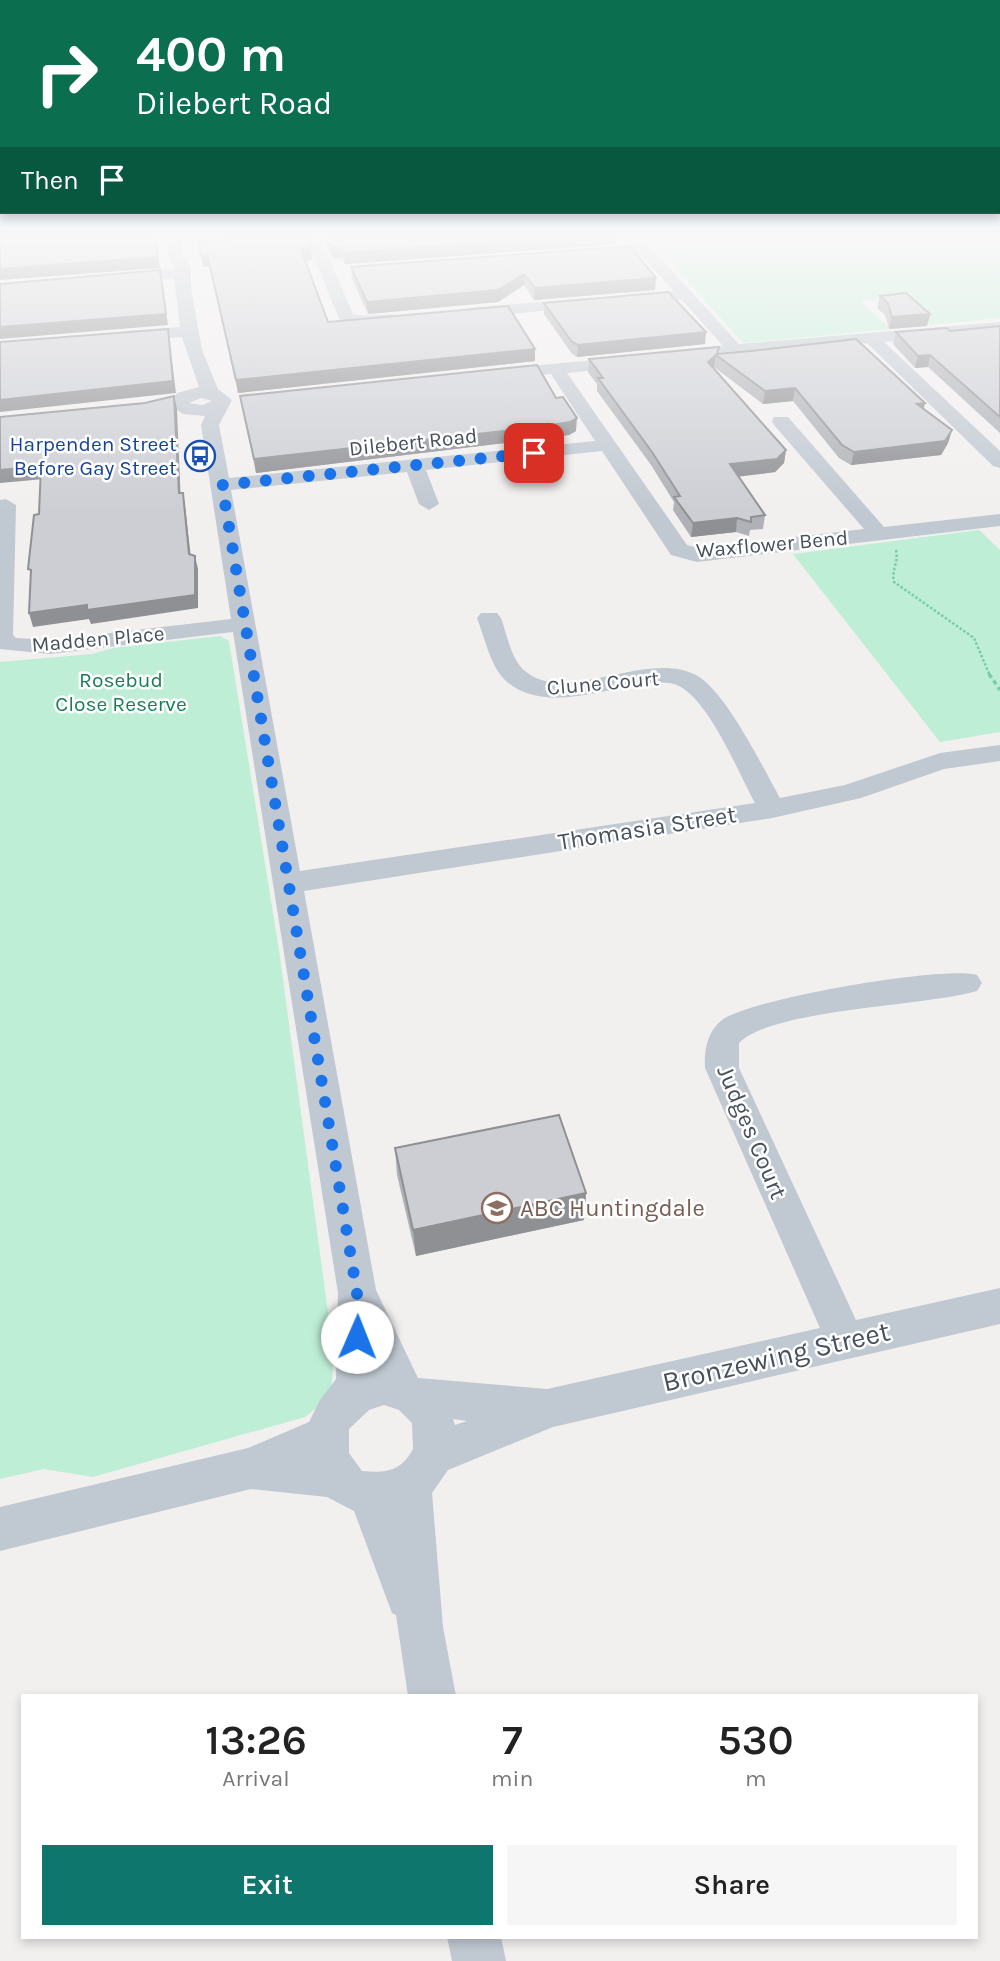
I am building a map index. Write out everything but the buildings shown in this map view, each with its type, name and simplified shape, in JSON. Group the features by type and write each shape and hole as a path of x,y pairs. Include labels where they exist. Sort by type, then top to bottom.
{"street":[{"path":"716,329 735,349"},
{"path":"482,376 735,349 984,329"},
{"path":"116,337 188,331 209,401 357,1293 356,1381 347,1399 332,1418 326,1436 326,1455 388,1478"},
{"path":"872,339 1000,462"},
{"name":"Waxflower Bend","path":"556,369 679,550 697,555 1000,520"},
{"path":"159,406 209,401"},
{"path":"781,421 878,533"},
{"name":"Dilebert Road","path":"222,485 608,445"},
{"path":"414,465 429,504"},
{"name":"Madden Place","path":"6,505 1,636 9,645 50,647 244,624"},
{"name":"Clune Court","path":"489,618 513,674 531,688 558,689 657,676 686,680 705,693 772,808"},
{"name":"Thomasia Street","path":"289,883 772,808 851,792 940,761 1000,753"},
{"name":"Judges Court","path":"845,1340 722,1068 719,1049 730,1028 754,1017 914,988 966,983"},
{"path":"357,1293 410,1392 433,1416 437,1434 388,1478"},
{"name":"Bronzewing Street","path":"248,1469 388,1478 552,1407 1000,1306"},
{"path":"347,1399 374,1387 410,1392"},
{"name":"Bronzewing Street","path":"410,1392 552,1407"},
{"name":"Bronzewing Street","path":"0,1529 248,1469 326,1436"},
{"path":"388,1478 432,1694"},
{"path":"474,1939 479,1961"}],"path":[{"path":"878,533 895,548 898,558 893,566 894,582 974,638 988,673 1000,690"}],"green space":[{"path":"730,329 891,329 743,343"},
{"path":"979,530 1000,550 1000,732 940,742 793,554"},
{"name":"Rosebud Close Reserve","path":"220,636 229,641 279,950 332,1342 331,1385 324,1400 305,1417 93,1477 44,1469 0,1479 0,662 92,654 113,648"}],"place":[{"name":"Harpenden Street Before Gay Street","path":"200,456"},
{"name":"ABC Huntingdale","path":"497,1208"}],"route":[{"path":"357,1337 357,1293 222,485 534,453"}]}
